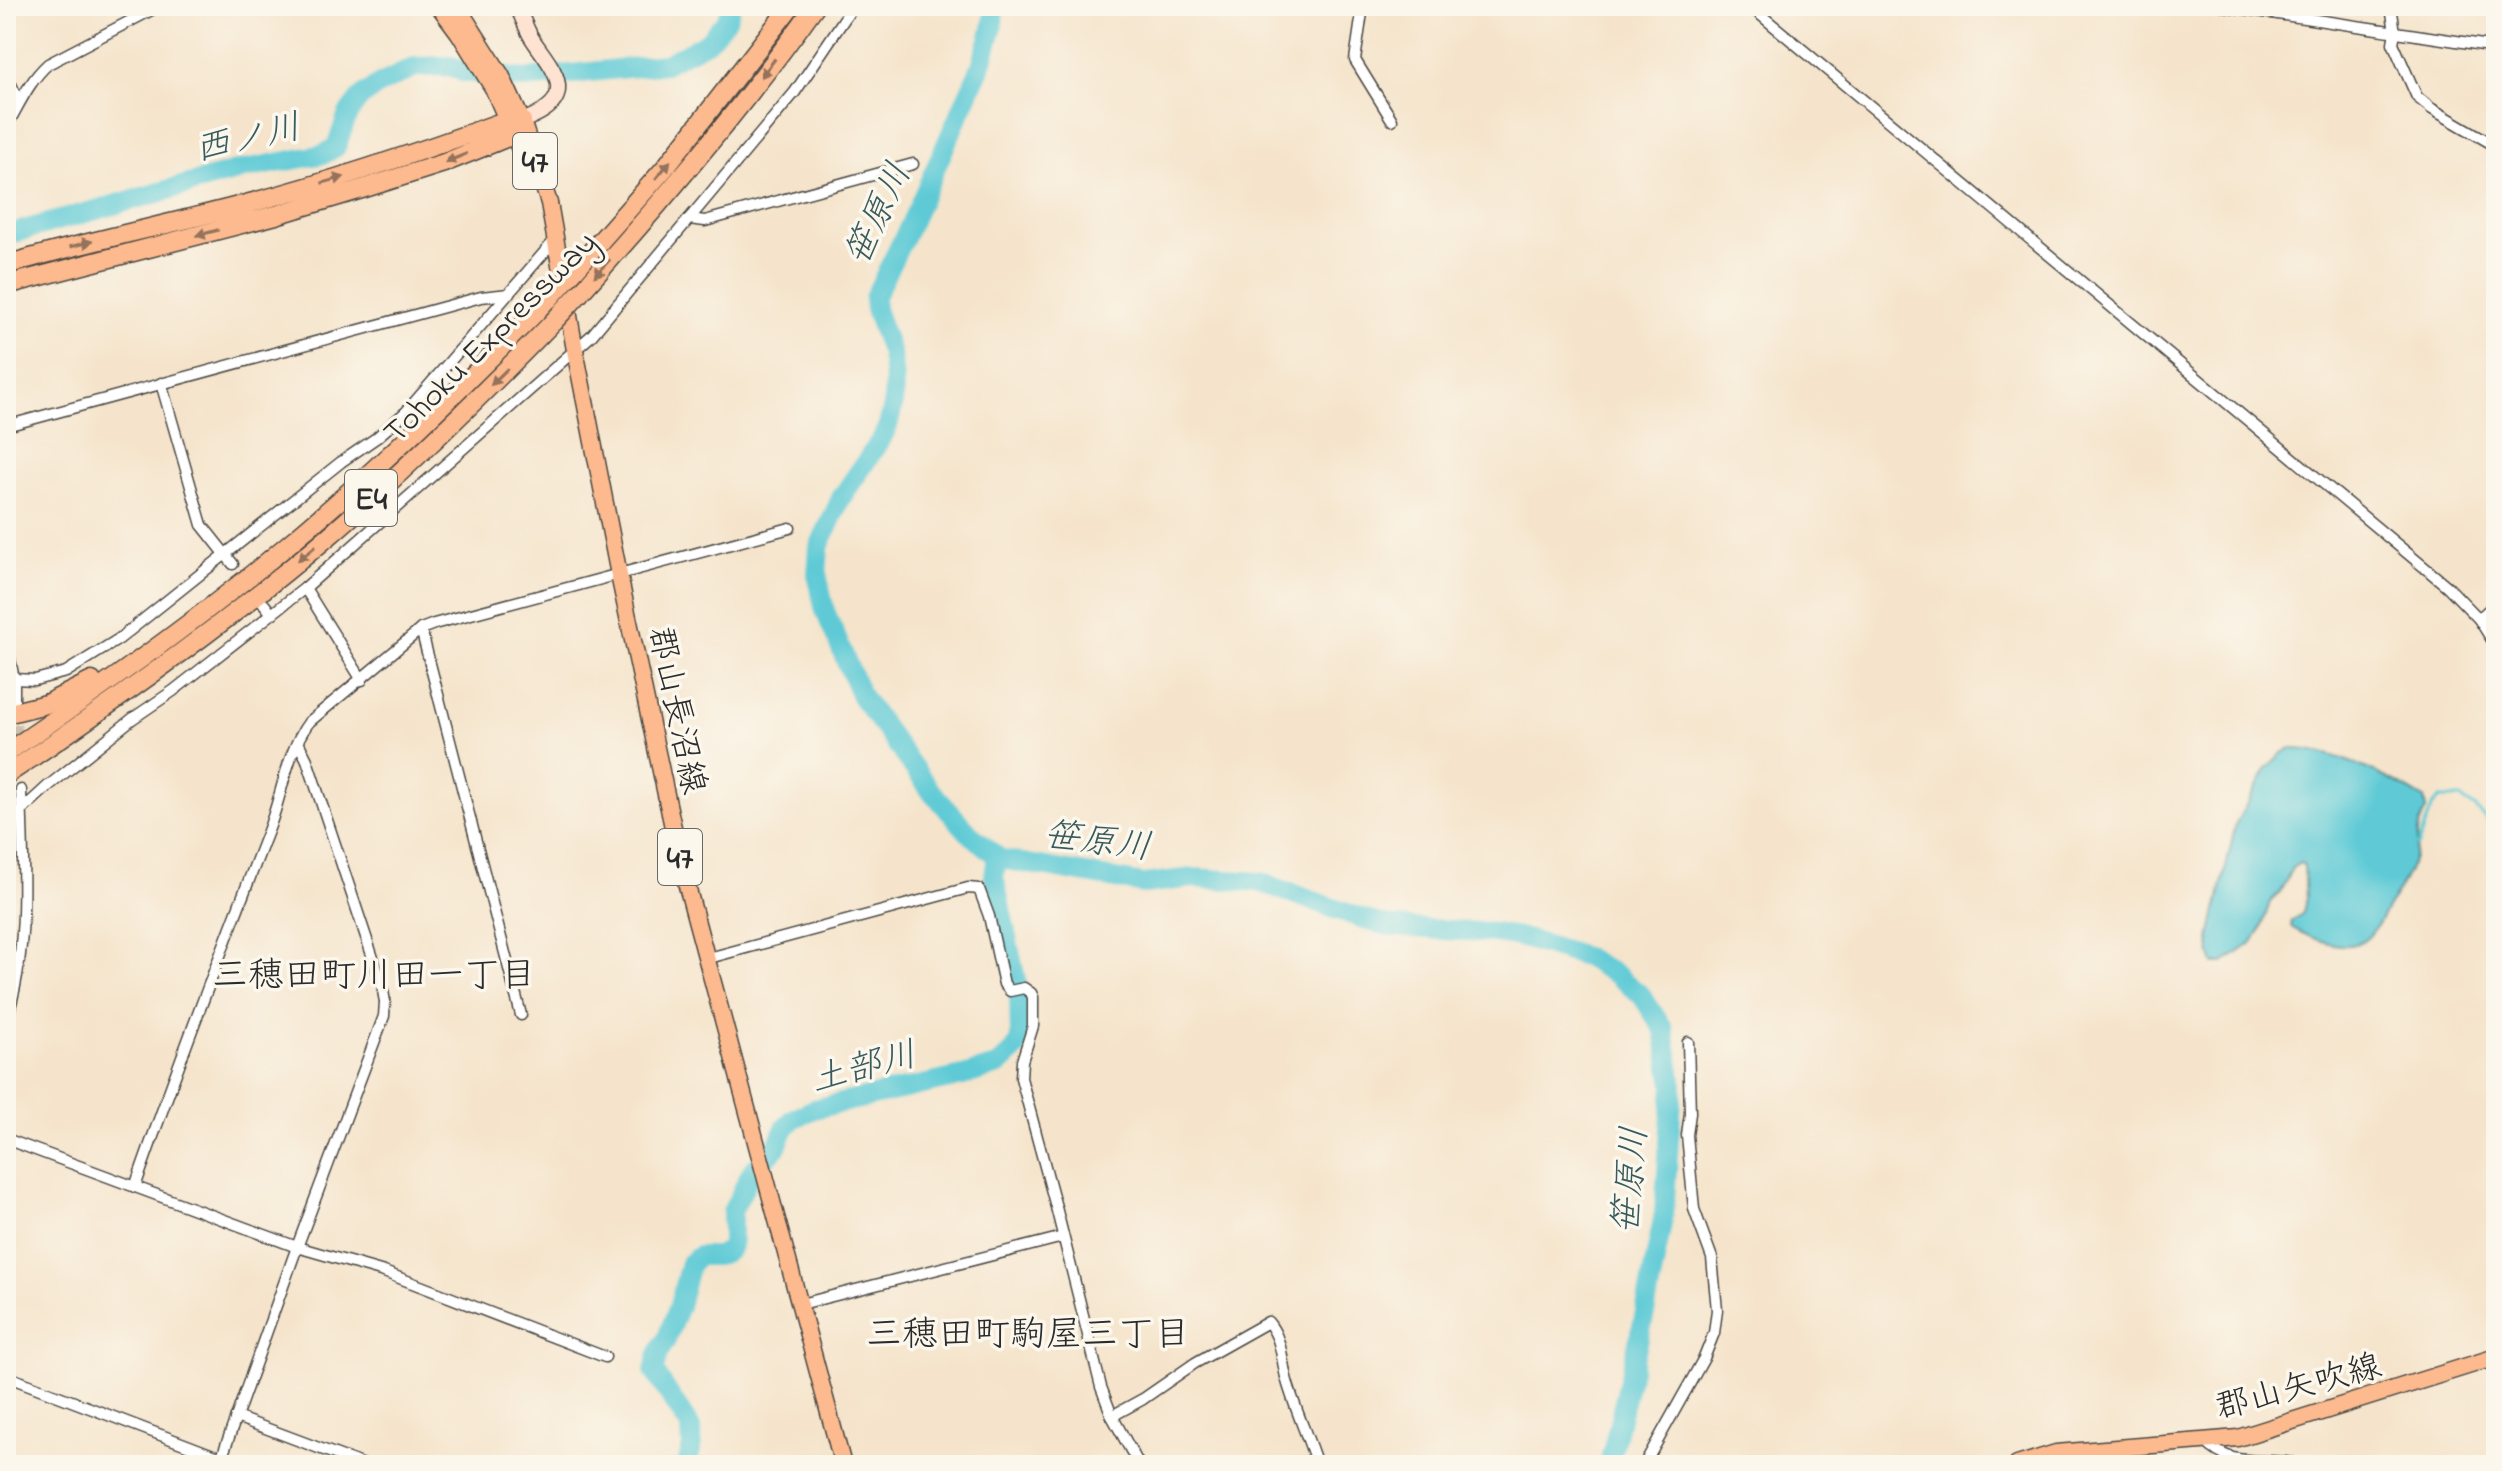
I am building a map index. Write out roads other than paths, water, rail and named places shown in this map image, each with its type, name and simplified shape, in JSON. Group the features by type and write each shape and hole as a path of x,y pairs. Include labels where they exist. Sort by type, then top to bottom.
{"highway":[{"name":"Tohoku Expressway","path":"6,753 129,667 281,550 401,445 575,270 664,169 791,6"},
{"name":"Tohoku Expressway","path":"6,775 175,657 339,527 467,408 553,322 640,226 722,129 815,6"},
{"path":"6,265 249,204 514,125"},
{"path":"6,285 333,198 444,163 514,125"},
{"path":"10,709 46,704 89,683 281,550"},
{"path":"14,790 175,657"}],"main road":[{"name":"郡山長沼線","path":"439,6 486,63"},
{"name":"郡山長沼線","path":"457,6 499,87 549,203 619,575 680,860 843,1465"},
{"name":"郡山矢吹線","path":"2017,1465 2056,1453 2238,1438 2496,1357"}],"street":[{"path":"6,127 18,98 48,64 159,6"},
{"path":"514,125 539,115 554,101 558,90 554,74 517,6"},
{"path":"22,810 120,728 173,691 305,588 575,350 604,321 795,92 853,6"},
{"path":"1363,6 1355,60 1392,120"},
{"path":"1750,6 2448,587 2479,619 2496,646"},
{"path":"2224,6 2496,47"},
{"path":"2391,6 2395,32 2393,43 2417,97 2496,146"},
{"path":"6,74 18,98"},
{"path":"6,106 18,98"},
{"path":"689,219 705,221 913,164"},
{"path":"14,679 35,680 53,676 78,665 119,639 341,462 376,438 406,412 555,240"},
{"path":"6,426 481,297 509,294"},
{"path":"161,383 202,525 233,564"},
{"path":"135,1187 222,946 276,811 303,729 317,714 421,629 790,528"},
{"path":"305,588 362,680"},
{"path":"2479,619 2496,603"},
{"path":"264,604 272,614"},
{"path":"421,629 521,1015"},
{"path":"6,640 14,679 10,709"},
{"path":"6,1376 220,1462 297,1247 383,1022 385,1002 382,985 307,760 298,742"},
{"path":"6,1021 14,987 23,917 22,810 14,790"},
{"path":"705,959 975,887 980,891 989,916 1004,984 1008,990 1018,989 1031,993 1033,997 1033,1026 1022,1061 1021,1078 1101,1387 1112,1416 1139,1465"},
{"path":"1644,1465 1704,1358 1714,1333 1717,1310 1712,1258 1694,1209 1687,1135 1690,1113 1688,1042"},
{"path":"6,1139 297,1247 384,1272 605,1357"},
{"path":"801,1304 1063,1237"},
{"path":"1112,1416 1195,1363 1268,1322 1277,1334 1287,1381 1317,1465"},
{"path":"236,1417 364,1465"},
{"path":"2205,1441 2218,1456 2232,1462 2287,1461 2304,1465"}],"water":[{"path":"2291,749 2324,753 2342,759 2424,799 2426,810 2412,863 2401,886 2367,938 2359,943 2340,945 2318,940 2291,927 2292,921 2303,913 2306,899 2304,865 2300,863 2292,868 2280,892 2270,902 2253,942 2224,963 2214,963 2210,953 2210,937 2236,823 2266,770 2282,753"}],"waterway":[{"name":"西ノ川","path":"6,235 240,170 324,154 336,147 348,114 360,98 415,67 451,66 462,72 524,79 665,64 707,42 727,19 731,6"},
{"name":"笹原川","path":"995,6 992,30 981,66 874,298 891,354 893,406 882,438 841,498 819,547 817,574 825,611 861,696 930,790 970,834 1000,859 1144,884 1193,878 1260,882 1393,927 1519,937 1585,957 1615,974 1642,996 1664,1030 1673,1085 1664,1213 1645,1313 1609,1465"},
{"path":"2414,845 2418,845 2433,805 2440,798 2461,798 2476,808 2496,831"},
{"name":"土部川","path":"687,1465 692,1446 691,1428 654,1371 658,1354 679,1306 690,1263 699,1256 717,1256 732,1246 732,1212 752,1171 776,1148 785,1128 793,1119 814,1109 999,1065 1015,1050 1020,1040 1019,994 994,876 996,863 1000,859"},
{"path":"2496,945 2491,978 2496,997"}],"tunnel":[{"path":"15,710 18,746"}],"district":[{"name":"三穂田町川田一丁目","path":"374,973"},
{"name":"三穂田町駒屋三丁目","path":"1028,1332"}]}
